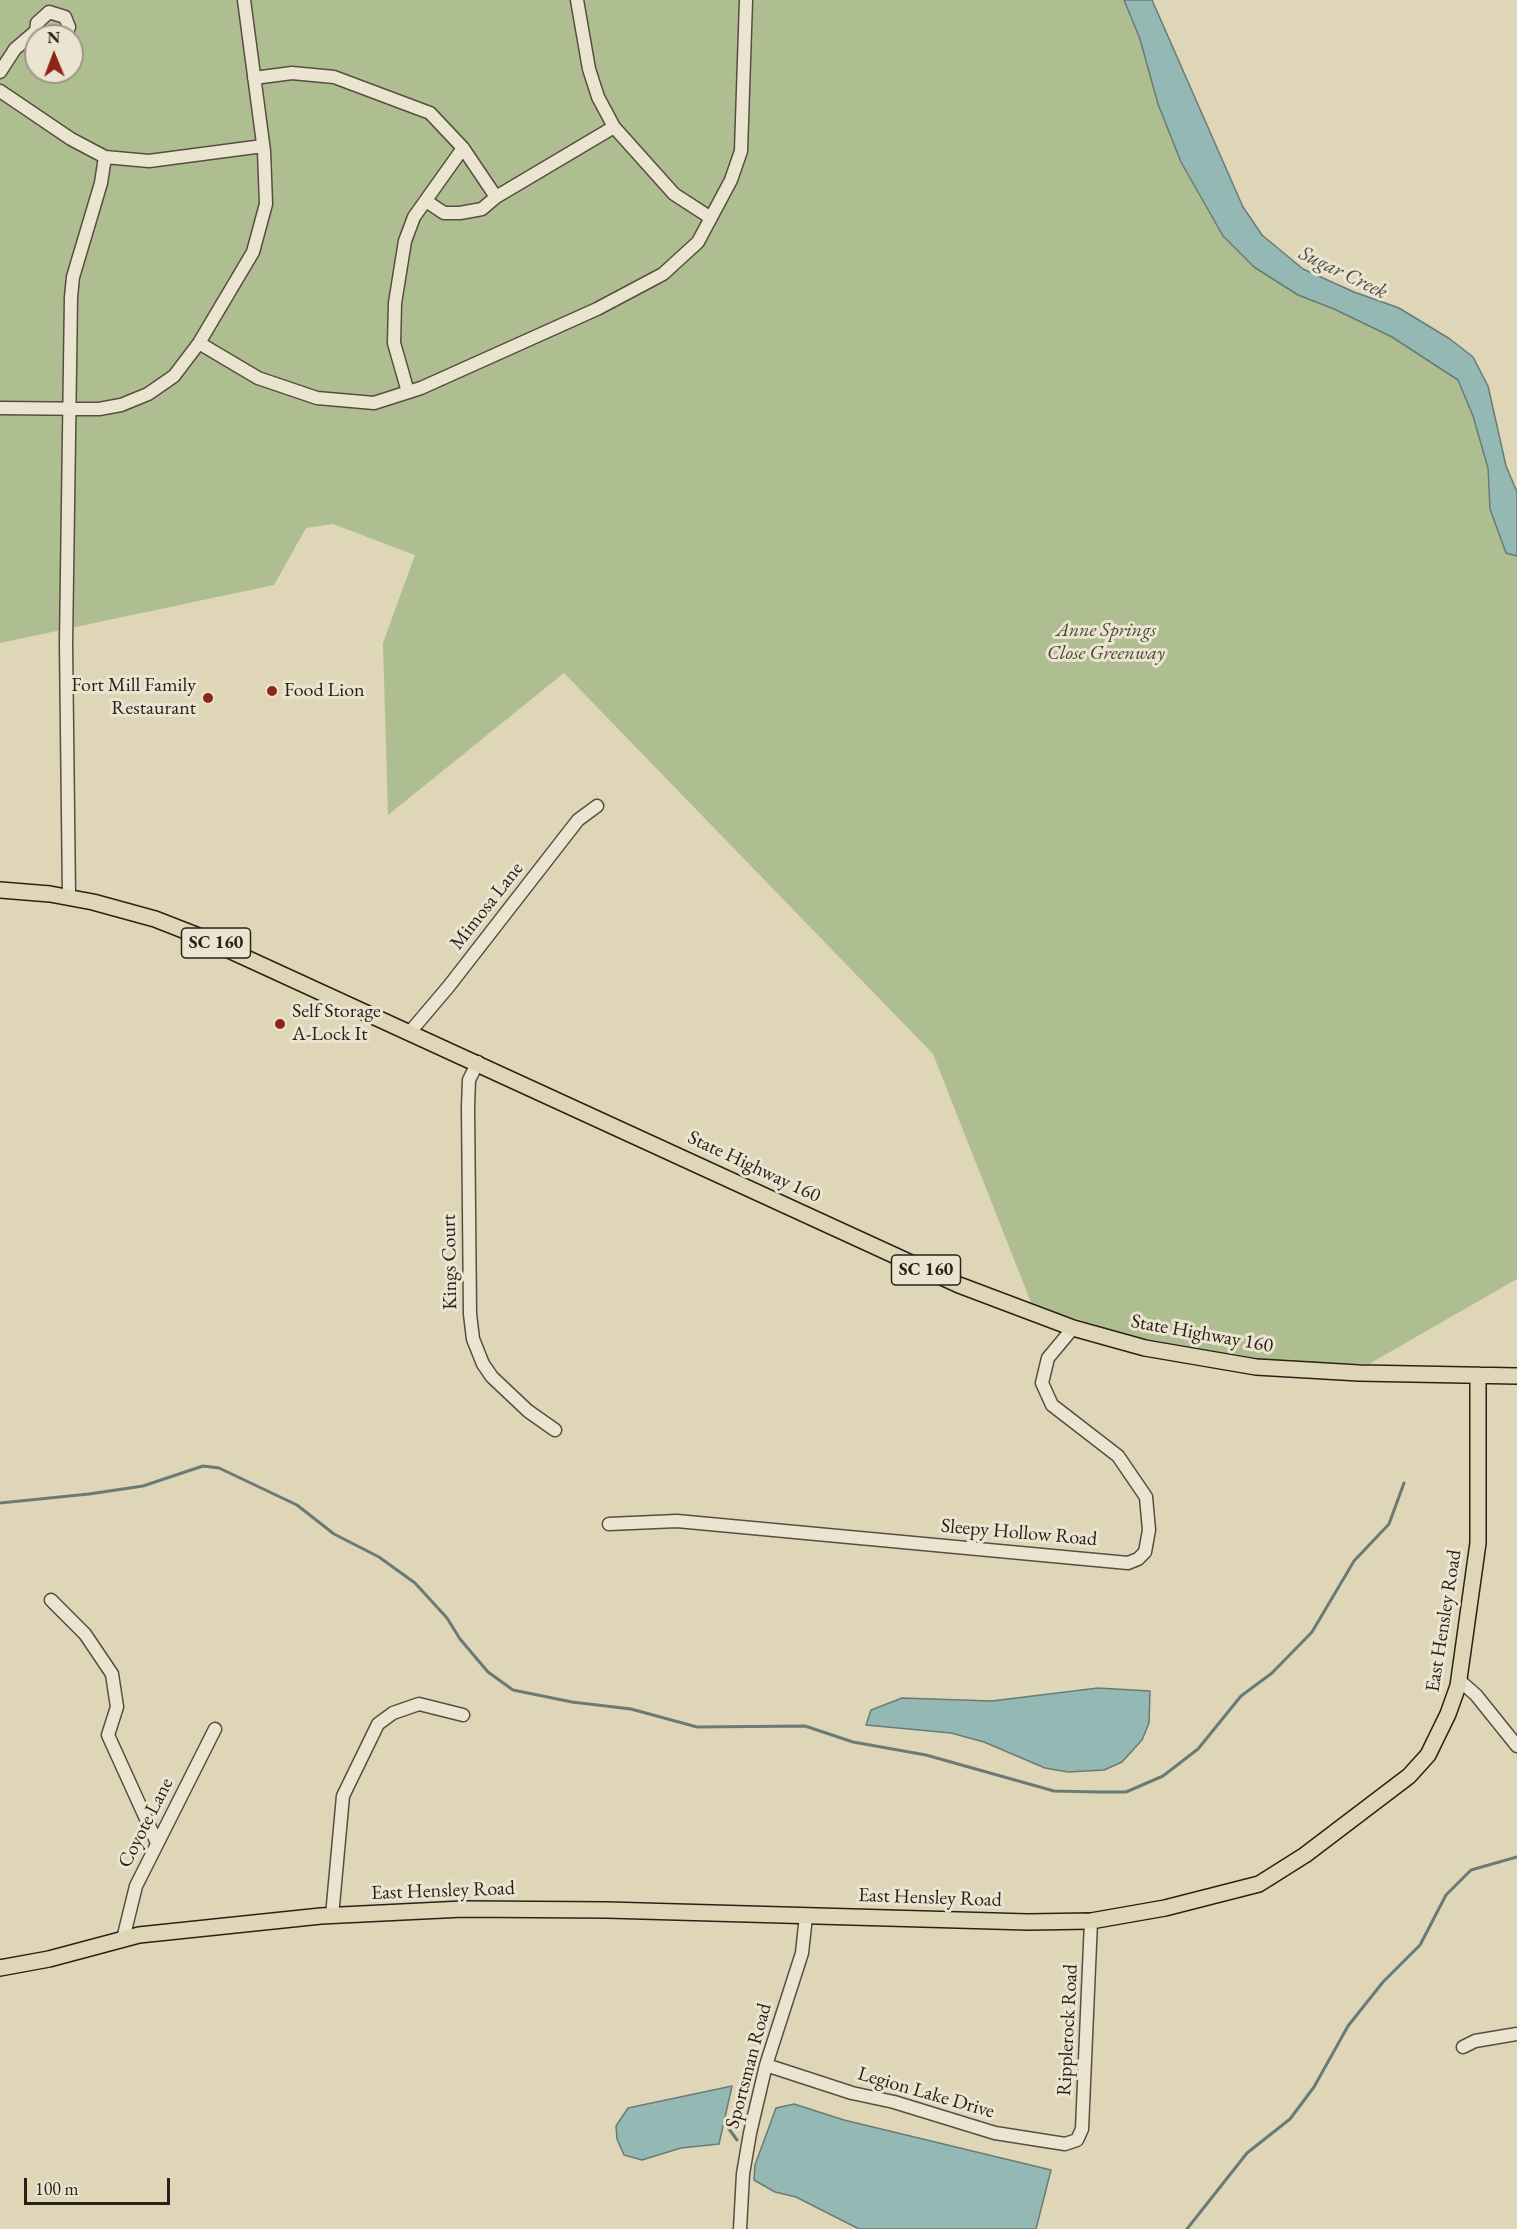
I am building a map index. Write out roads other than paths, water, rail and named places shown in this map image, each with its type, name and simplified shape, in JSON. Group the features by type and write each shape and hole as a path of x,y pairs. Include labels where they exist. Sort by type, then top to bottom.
{"main road":[{"name":"State Highway 160","path":"0,890 69,897 133,912 196,935 478,1062 959,1285 1073,1328 1145,1348 1256,1367 1517,1376"},
{"name":"East Hensley Road","path":"0,1968 49,1959 123,1939 192,1928 332,1916 475,1909 625,1910 1028,1922 1091,1921 1165,1908 1245,1889 1268,1880 1374,1805 1409,1776 1428,1755 1448,1714 1459,1680 1478,1543 1478,1376"}],"street":[{"path":"0,408 99,409 121,405 148,394 174,376 200,343 253,252 266,204 267,179 244,0"},
{"path":"577,0 589,69 598,97 614,127 674,194 711,218"},
{"path":"200,343 258,378 317,398 374,403 408,392 597,309 663,274 698,242 731,180 741,151 746,0"},
{"path":"37,24 49,12 64,17 68,24"},
{"path":"0,72 15,49 24,43"},
{"path":"254,78 292,74 334,77 430,113 463,148 496,197"},
{"path":"0,91 70,139 105,158 149,161 263,146"},
{"path":"426,201 444,213 482,209 496,197 614,127"},
{"path":"408,392 394,343 395,303 405,241 414,217 463,148"},
{"path":"69,897 66,644 73,277 101,183 105,158"},
{"name":"Mimosa Lane","path":"410,1032 449,987 577,821 597,806"},
{"name":"Kings Court","path":"478,1062 469,1080 468,1107 470,1314 473,1339 483,1364 492,1377 528,1411 555,1431"},
{"name":"Sleepy Hollow Road","path":"609,1524 686,1521 1128,1563 1138,1559 1144,1552 1149,1530 1146,1497 1130,1469 1118,1456 1052,1405 1042,1383 1048,1358 1073,1328"},
{"path":"51,1600 85,1634 112,1674 117,1707 108,1735 157,1843"},
{"path":"1459,1680 1476,1695 1517,1746"},
{"path":"332,1916 343,1796 378,1724 393,1713 419,1704 463,1715"},
{"name":"Coyote Lane","path":"123,1939 136,1886 215,1729"},
{"name":"Sportsman Road","path":"740,2229 746,2153 766,2065 802,1953 806,1916"},
{"name":"Ripplerock Road","path":"1077,2140 1082,2129 1091,1921"},
{"path":"1462,2047 1475,2041 1517,2034"},
{"name":"Legion Lake Drive","path":"766,2065 852,2093 894,2102 995,2133 1065,2144 1077,2140"}],"water":[{"path":"1124,0 1152,0 1243,207 1262,235 1303,269 1354,292 1399,308 1450,339 1473,357 1488,386 1506,466 1517,492 1517,556 1506,553 1490,509 1488,468 1473,416 1458,380 1392,337 1334,309 1298,295 1254,267 1223,236 1181,162 1158,104 1140,39"},
{"path":"1098,1688 1150,1691 1149,1723 1142,1740 1122,1762 1104,1770 1068,1772 1045,1768 984,1742 951,1733 866,1725 871,1710 902,1698 992,1701"},
{"path":"732,2086 719,2144 681,2148 642,2160 624,2155 617,2139 616,2126 628,2108"},
{"path":"794,2104 844,2120 1051,2170 1036,2229 859,2229 796,2197 775,2192 754,2180 755,2165 776,2108"}],"waterway":[{"path":"0,1503 143,1486 203,1466 219,1468 297,1505 334,1534 379,1557 415,1583 447,1618 460,1639 488,1672 513,1690 572,1702 631,1709 697,1727 805,1726 853,1742 926,1755 1054,1791 1126,1792 1163,1776 1198,1749 1241,1696 1272,1673 1312,1632 1354,1561 1389,1524 1404,1483"},
{"path":"1187,2229 1247,2153 1290,2119 1314,2087 1348,2026 1383,1982 1420,1945 1446,1895 1471,1870 1517,1857"},
{"path":"724,2122 737,2140"}],"place":[{"name":"Food Lion","path":"272,691"},
{"name":"Fort Mill Family Restaurant","path":"208,698"},
{"name":"Self Storage A-Lock It","path":"280,1024"}],"water label":[{"name":"Sugar Creek","path":"1343,273"}],"park label":[{"name":"Anne Springs Close Greenway","path":"1106,642"}]}
